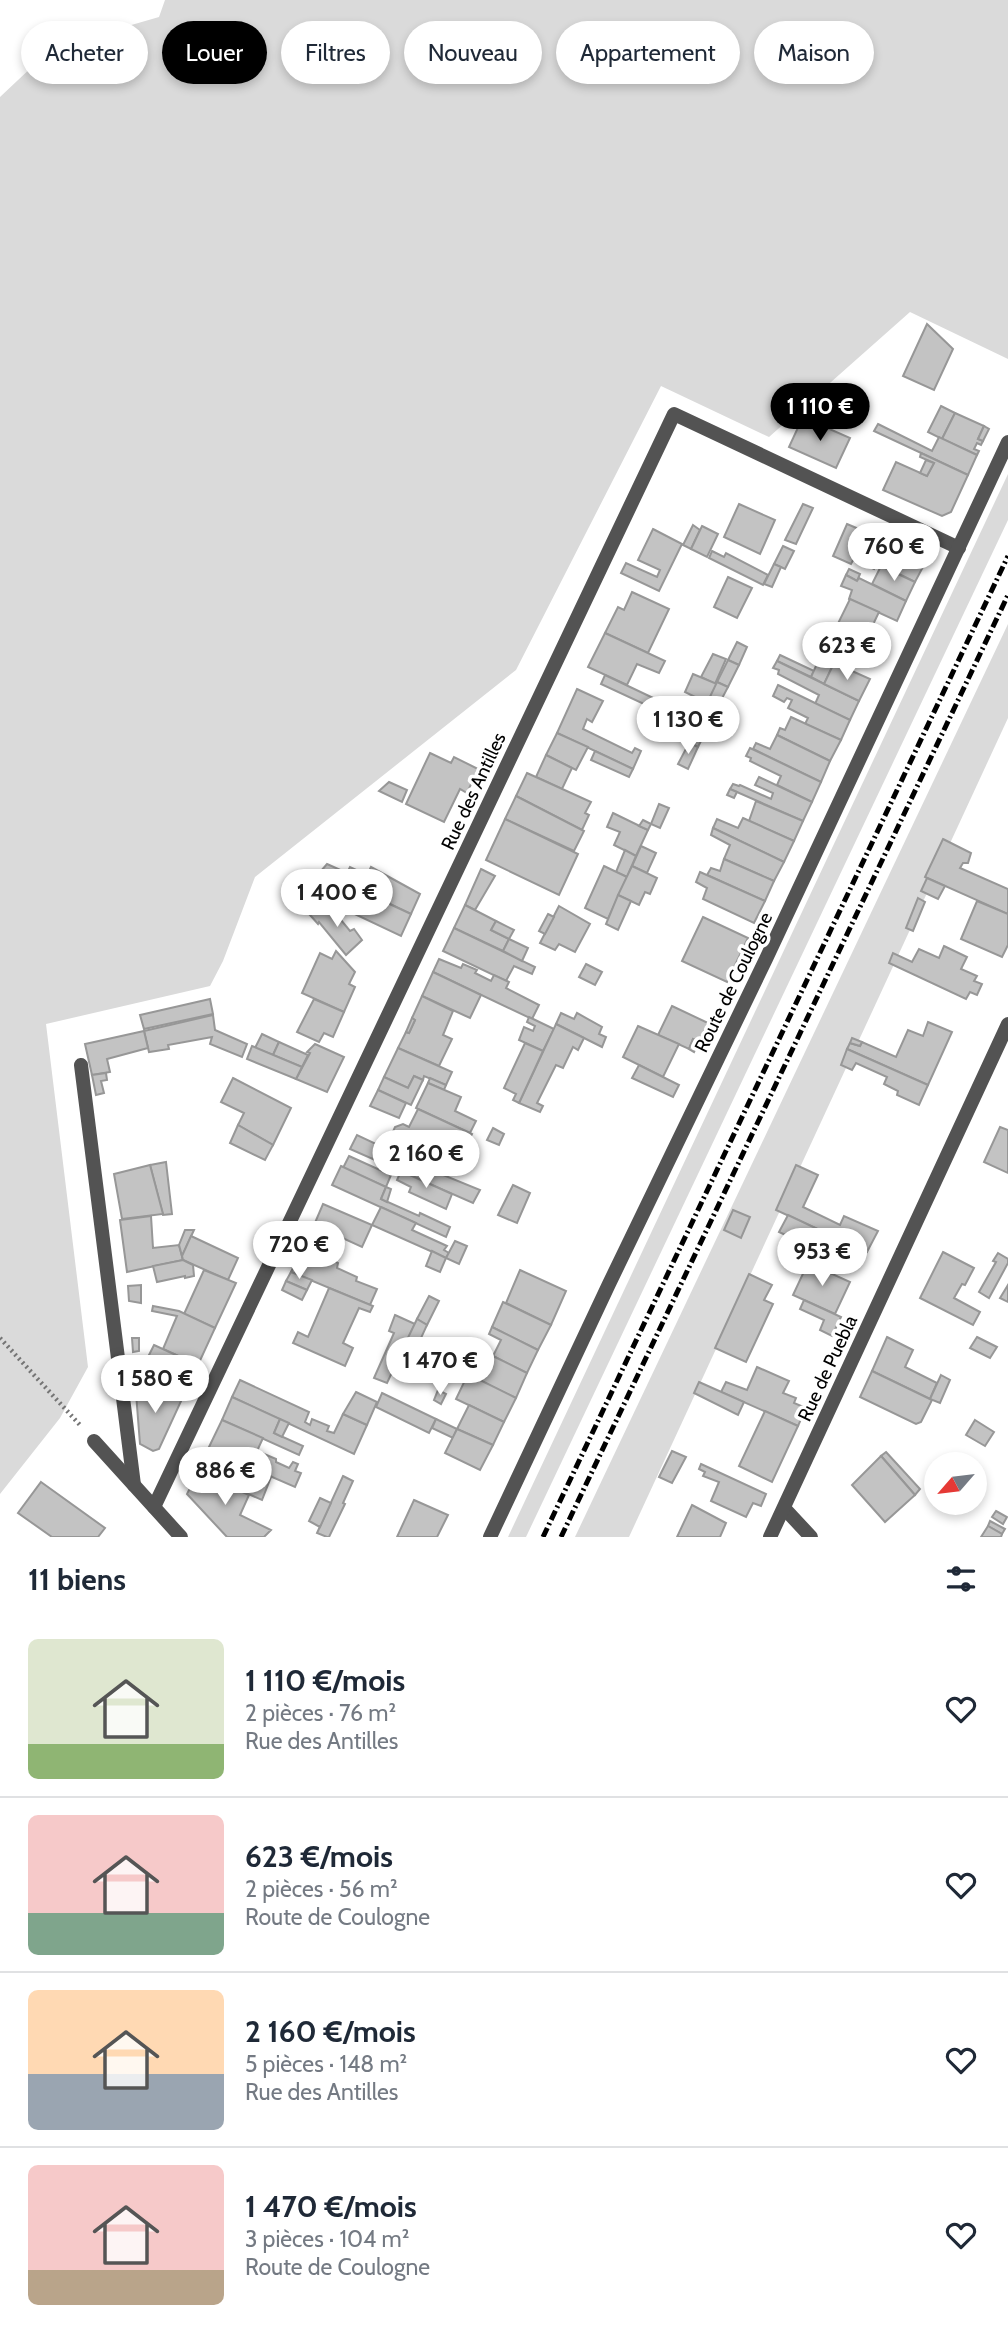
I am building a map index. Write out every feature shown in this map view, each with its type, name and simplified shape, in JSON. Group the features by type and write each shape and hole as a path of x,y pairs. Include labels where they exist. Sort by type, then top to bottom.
{"street":[{"name":"Rue des Antilles","path":"154,1507 674,414 959,548"},
{"name":"Route de Coulogne","path":"490,1537 1008,442"},
{"name":"Rue de Puebla","path":"770,1537 1008,1024"},
{"path":"81,1065 134,1485"},
{"path":"94,1441 181,1537"},
{"path":"784,1508 811,1537"}],"path":[{"path":"0,1338 94,1441"}],"shaded area":[{"path":"165,0 1008,0 1008,359 910,312 769,437 661,386 516,670 255,877 223,961 210,986 46,1024 88,1367 60,1418 0,1494 0,97 21,77 21,84 148,84 148,21 145,21 159,17"},
{"path":"1008,474 1008,520 526,1537 508,1537"},
{"path":"1008,624 1008,718 629,1537 575,1537"}],"building":[{"path":"927,324 953,349 934,390 903,376"},
{"path":"941,406 955,413 942,439 928,432"},
{"path":"955,413 984,426 978,439 983,441 981,445 977,443 974,449 979,451 977,455 942,439"},
{"path":"801,421 814,427 816,423 850,438 836,468 789,447"},
{"path":"878,424 932,451 939,437 977,455 968,475 874,431"},
{"path":"984,426 989,429 983,441 978,439"},
{"path":"921,453 968,475 951,512 942,516 883,490 896,462 927,476 934,463 920,457"},
{"path":"926,460 934,463 927,476 920,473"},
{"path":"739,504 775,520 760,554 724,537"},
{"path":"803,504 813,508 796,544 785,540"},
{"path":"847,524 885,540 876,559 858,551 851,564 833,556"},
{"path":"693,525 700,530 691,549 683,545"},
{"path":"702,526 718,534 707,557 691,549"},
{"path":"653,529 682,544 659,591 621,573 626,563 657,577 660,570 638,560"},
{"path":"885,540 922,557 925,563 915,582 877,563 874,569 853,559 858,551 876,559"},
{"path":"783,546 794,551 785,569 774,564"},
{"path":"712,551 724,557 726,553 768,575 763,585 709,558"},
{"path":"774,564 781,567 772,587 764,584"},
{"path":"881,566 915,582 906,601 872,584"},
{"path":"849,569 860,574 857,581 846,575"},
{"path":"846,575 857,581 859,578 906,601 897,621 849,599 852,590 841,586"},
{"path":"728,577 752,588 737,618 714,607"},
{"path":"632,592 669,609 648,653 605,633 618,607 624,610"},
{"path":"850,599 879,612 851,671 813,654 818,643 827,646"},
{"path":"605,633 665,661 659,673 637,664 627,685 588,667"},
{"path":"737,642 747,647 739,665 728,660"},
{"path":"713,654 726,659 715,684 701,677"},
{"path":"780,655 814,671 811,677 777,661"},
{"path":"820,657 834,663 824,684 811,677"},
{"path":"728,660 739,665 728,687 717,682"},
{"path":"777,661 859,701 850,720 815,704 819,695 778,674 779,670 773,668"},
{"path":"834,663 870,679 859,701 824,684"},
{"path":"693,674 717,684 707,703 685,692"},
{"path":"605,675 693,717 688,726 695,730 689,743 651,724 657,710 601,684"},
{"path":"717,682 728,687 718,706 708,701"},
{"path":"778,685 850,720 841,740 805,724 808,718 788,708 792,700 787,698 784,702 773,696"},
{"path":"577,689 603,701 592,722 587,719 583,729 632,753 635,748 641,751 633,769 557,733"},
{"path":"708,701 718,706 708,727 698,723"},
{"path":"791,717 841,740 830,761 777,735 780,728 785,730"},
{"path":"698,723 708,727 698,747 689,743"},
{"path":"557,733 588,747 576,770 546,755"},
{"path":"777,735 830,761 821,782 753,749 756,743 770,749"},
{"path":"689,743 698,747 688,769 678,764"},
{"path":"750,748 821,782 812,802 777,785 781,776 750,761 751,758 746,756"},
{"path":"595,751 633,769 629,777 591,760"},
{"path":"430,753 451,763 454,757 478,769 467,793 460,789 444,822 406,804"},
{"path":"546,755 572,768 562,789 536,777"},
{"path":"527,773 591,802 585,813 589,815 582,830 516,796"},
{"path":"759,777 812,802 803,821 730,789 733,784 740,785 771,799 773,793 755,785"},
{"path":"389,782 407,790 402,802 379,791"},
{"path":"730,789 737,792 734,798 727,795"},
{"path":"516,796 584,831 574,851 505,819"},
{"path":"756,801 803,821 794,841 749,821"},
{"path":"659,804 669,808 660,828 651,824"},
{"path":"613,813 648,830 636,856 614,845 620,832 607,827"},
{"path":"743,818 794,841 784,862 713,828 717,819 738,828"},
{"path":"505,819 578,854 559,895 486,860"},
{"path":"643,820 651,824 648,830 639,826"},
{"path":"713,828 784,862 774,881 724,859 730,845 711,835"},
{"path":"943,839 971,853 968,863 963,863 960,868 1008,889 1008,914 925,877"},
{"path":"641,846 656,853 647,873 632,866"},
{"path":"625,850 636,856 627,877 616,872"},
{"path":"724,859 774,881 765,901 707,875 711,868 720,871"},
{"path":"327,864 347,873 350,867 367,875 371,867 420,894 411,914 321,871"},
{"path":"604,866 627,877 608,919 585,908"},
{"path":"632,866 657,878 650,894 645,892 639,905 618,895"},
{"path":"481,869 495,876 475,910 465,905"},
{"path":"700,872 765,901 754,923 703,899 707,888 696,882"},
{"path":"927,878 945,886 938,899 921,891"},
{"path":"331,887 362,901 366,893 411,914 401,936 325,900"},
{"path":"618,895 631,901 618,930 606,924"},
{"path":"918,898 925,902 913,931 906,928"},
{"path":"977,901 1008,914 1008,945 1002,957 961,939"},
{"path":"322,905 332,909 350,931 354,929 362,940 346,955 310,915"},
{"path":"465,905 496,921 491,930 509,939 503,951 454,928"},
{"path":"559,906 590,924 575,952 559,944 555,950 540,943"},
{"path":"548,914 554,917 545,934 539,931"},
{"path":"703,917 748,938 727,982 682,961"},
{"path":"496,921 514,930 509,939 491,930"},
{"path":"454,928 535,967 532,974 514,966 506,981 443,951"},
{"path":"509,939 528,948 522,961 503,951"},
{"path":"944,946 967,957 961,969 977,976 974,981 982,984 977,995 970,992 966,999 889,963 893,953 912,962 919,949 939,958"},
{"path":"336,951 355,972 349,984 355,987 344,1012 302,993 320,953 332,959"},
{"path":"439,959 461,968 463,964 477,970 475,973 491,981 494,975 509,982 506,988 539,1005 532,1019 433,972"},
{"path":"586,964 602,972 595,985 579,977"},
{"path":"433,972 481,995 470,1018 422,996"},
{"path":"422,996 453,1011 443,1035 452,1039 439,1066 398,1048 415,1020 412,1018"},
{"path":"210,999 213,1014 144,1029 140,1015"},
{"path":"314,999 344,1012 333,1037 324,1033 319,1042 297,1032"},
{"path":"672,1006 708,1023 699,1041 693,1039 689,1049 658,1035"},
{"path":"561,1013 574,1019 577,1013 602,1027 599,1034 606,1037 602,1047 556,1024"},
{"path":"213,1015 215,1030 247,1044 242,1057 210,1044 212,1037 168,1045 169,1049 149,1052 144,1031"},
{"path":"529,1017 554,1029 543,1051 519,1040 524,1027 533,1031 535,1026 527,1022"},
{"path":"412,1018 415,1020 409,1033 406,1032"},
{"path":"928,1022 952,1032 928,1085 847,1049 850,1043 860,1046 862,1042 896,1057 908,1030 923,1036"},
{"path":"556,1024 584,1038 578,1050 573,1047 563,1068 556,1065 537,1103 543,1106 540,1112 519,1103"},
{"path":"638,1026 679,1044 663,1077 623,1057"},
{"path":"144,1031 148,1048 107,1059 110,1072 92,1075 85,1044"},
{"path":"262,1034 279,1042 273,1055 255,1048"},
{"path":"852,1038 862,1042 860,1046 850,1043"},
{"path":"693,1039 699,1041 694,1052 689,1049"},
{"path":"279,1042 308,1055 302,1067 273,1055"},
{"path":"525,1043 543,1051 519,1103 513,1100 516,1094 504,1088"},
{"path":"315,1044 344,1057 327,1092 296,1079 310,1053 307,1052"},
{"path":"252,1046 302,1067 296,1079 247,1059"},
{"path":"398,1048 452,1072 446,1085 424,1076 423,1080 414,1076 408,1088 384,1077"},
{"path":"847,1049 928,1085 919,1105 897,1095 898,1091 884,1084 887,1077 856,1063 852,1070 841,1065"},
{"path":"639,1065 679,1085 673,1097 632,1078"},
{"path":"106,1073 107,1080 101,1081 104,1093 96,1095 92,1075"},
{"path":"414,1076 423,1080 411,1105 378,1090 384,1077 408,1088"},
{"path":"233,1078 291,1108 273,1145 238,1125 244,1113 221,1102"},
{"path":"430,1078 446,1085 444,1090 428,1083"},
{"path":"428,1083 461,1097 455,1111 476,1121 470,1133 416,1108"},
{"path":"378,1090 406,1103 399,1118 370,1106"},
{"path":"418,1109 472,1134 454,1171 446,1167 443,1175 480,1190 473,1203 350,1149 357,1135 397,1154 401,1145 391,1136 395,1127 403,1124 409,1127"},
{"path":"238,1125 273,1145 265,1160 230,1143"},
{"path":"1000,1127 1008,1130 1008,1173 984,1162"},
{"path":"493,1128 504,1134 499,1145 487,1140"},
{"path":"349,1156 391,1175 386,1187 343,1168"},
{"path":"166,1162 172,1214 163,1215 150,1165"},
{"path":"150,1165 163,1214 122,1219 114,1174"},
{"path":"796,1165 818,1175 803,1207 840,1225 844,1216 878,1231 867,1252 776,1210"},
{"path":"341,1166 386,1187 381,1199 450,1227 446,1237 332,1185"},
{"path":"401,1171 452,1194 446,1209 409,1192 411,1187 397,1180"},
{"path":"513,1185 530,1193 517,1223 498,1215"},
{"path":"386,1187 391,1189 387,1202 381,1199"},
{"path":"323,1204 372,1225 362,1247 314,1225"},
{"path":"381,1207 416,1223 412,1230 447,1246 444,1250 449,1253 446,1258 372,1225"},
{"path":"733,1210 750,1217 741,1238 724,1230"},
{"path":"788,1215 862,1250 854,1267 779,1232"},
{"path":"151,1216 153,1248 179,1245 183,1260 127,1272 120,1220"},
{"path":"185,1230 194,1230 182,1256 179,1245"},
{"path":"191,1236 238,1258 228,1280 183,1260 182,1256"},
{"path":"308,1236 330,1246 326,1258 303,1247"},
{"path":"455,1241 467,1246 459,1264 446,1258"},
{"path":"303,1247 338,1263 337,1268 357,1277 356,1281 377,1289 370,1305 291,1272"},
{"path":"432,1251 446,1258 440,1272 426,1266"},
{"path":"943,1252 974,1268 954,1298 980,1312 973,1325 920,1298"},
{"path":"998,1253 1008,1259 1008,1263 989,1298 979,1292 996,1262 993,1261"},
{"path":"183,1260 193,1265 194,1276 157,1282 153,1266"},
{"path":"808,1263 850,1282 835,1314 793,1295"},
{"path":"204,1270 236,1283 215,1328 184,1314"},
{"path":"520,1270 566,1291 551,1325 506,1303"},
{"path":"291,1272 312,1280 307,1290 286,1281"},
{"path":"749,1274 772,1285 764,1300 773,1304 746,1362 715,1348"},
{"path":"286,1281 307,1290 302,1300 282,1290"},
{"path":"141,1285 141,1303 129,1301 128,1286"},
{"path":"1008,1285 1008,1302 1000,1298"},
{"path":"329,1288 373,1306 370,1312 359,1308 343,1343 353,1348 345,1366 293,1343 298,1332 308,1337"},
{"path":"429,1296 439,1301 427,1325 417,1319"},
{"path":"804,1300 841,1317 832,1336 820,1330 824,1320 800,1309"},
{"path":"503,1302 551,1325 538,1350 492,1327"},
{"path":"153,1306 179,1311 215,1328 198,1365 163,1349 177,1316 152,1311"},
{"path":"395,1315 415,1324 387,1383 374,1378 394,1333 389,1331"},
{"path":"417,1319 427,1325 416,1349 405,1344"},
{"path":"492,1327 538,1350 527,1373 493,1356 501,1340 489,1334"},
{"path":"887,1337 913,1350 905,1367 937,1383 930,1399 872,1371"},
{"path":"977,1337 997,1347 990,1358 970,1348"},
{"path":"132,1338 139,1338 139,1351 133,1352"},
{"path":"405,1344 416,1349 404,1375 393,1369"},
{"path":"154,1345 198,1365 191,1381 159,1366 148,1357"},
{"path":"493,1356 527,1373 516,1398 481,1381"},
{"path":"148,1357 159,1366 191,1381 182,1399 152,1384 136,1393 134,1358"},
{"path":"757,1367 789,1381 783,1393 796,1398 794,1403 806,1408 798,1426 721,1392 726,1382 747,1390"},
{"path":"872,1371 932,1400 921,1422 916,1424 860,1397"},
{"path":"468,1374 516,1398 504,1422 456,1399"},
{"path":"941,1375 950,1380 940,1403 930,1399"},
{"path":"240,1380 309,1412 305,1422 310,1425 312,1419 329,1426 327,1431 334,1433 343,1414 367,1425 354,1454 232,1397"},
{"path":"699,1382 744,1402 738,1415 694,1393"},
{"path":"152,1384 182,1399 159,1449 153,1451 140,1444 136,1393"},
{"path":"438,1390 446,1394 441,1404 434,1400"},
{"path":"356,1392 377,1402 367,1425 343,1414"},
{"path":"382,1393 436,1419 429,1433 376,1407"},
{"path":"232,1397 280,1419 274,1433 303,1446 299,1455 222,1420"},
{"path":"469,1405 504,1422 493,1445 457,1429"},
{"path":"765,1411 798,1426 772,1482 739,1466"},
{"path":"280,1419 289,1423 282,1437 274,1433"},
{"path":"436,1419 457,1429 453,1438 432,1428"},
{"path":"222,1420 263,1438 257,1451 276,1459 276,1462 289,1468 293,1462 298,1464 295,1471 301,1473 295,1487 208,1449"},
{"path":"975,1420 994,1432 985,1446 966,1435"},
{"path":"457,1429 493,1445 480,1470 445,1453"},
{"path":"208,1449 271,1477 262,1500 198,1472"},
{"path":"672,1451 686,1457 672,1483 659,1477"},
{"path":"886,1452 920,1489 915,1495 881,1456"},
{"path":"881,1456 915,1495 885,1522 852,1485"},
{"path":"701,1464 766,1494 761,1506 753,1503 746,1517 711,1501 719,1482 703,1476 705,1472 699,1469"},
{"path":"198,1472 249,1495 240,1515 271,1530 264,1537 227,1537 187,1494"},
{"path":"343,1476 353,1481 343,1503 345,1504 327,1537 317,1533"},
{"path":"41,1482 105,1528 98,1537 52,1537 18,1513"},
{"path":"320,1498 331,1503 320,1527 309,1521"},
{"path":"414,1500 448,1515 437,1537 397,1537"},
{"path":"692,1505 726,1523 720,1537 677,1537"},
{"path":"996,1511 1007,1517 1003,1524 992,1517"},
{"path":"990,1521 1005,1529 1002,1534 988,1526"},
{"path":"988,1526 1002,1534 1001,1537 981,1537"}],"railway":[{"path":"543,1537 1008,556"},
{"path":"561,1537 1008,595"}]}
